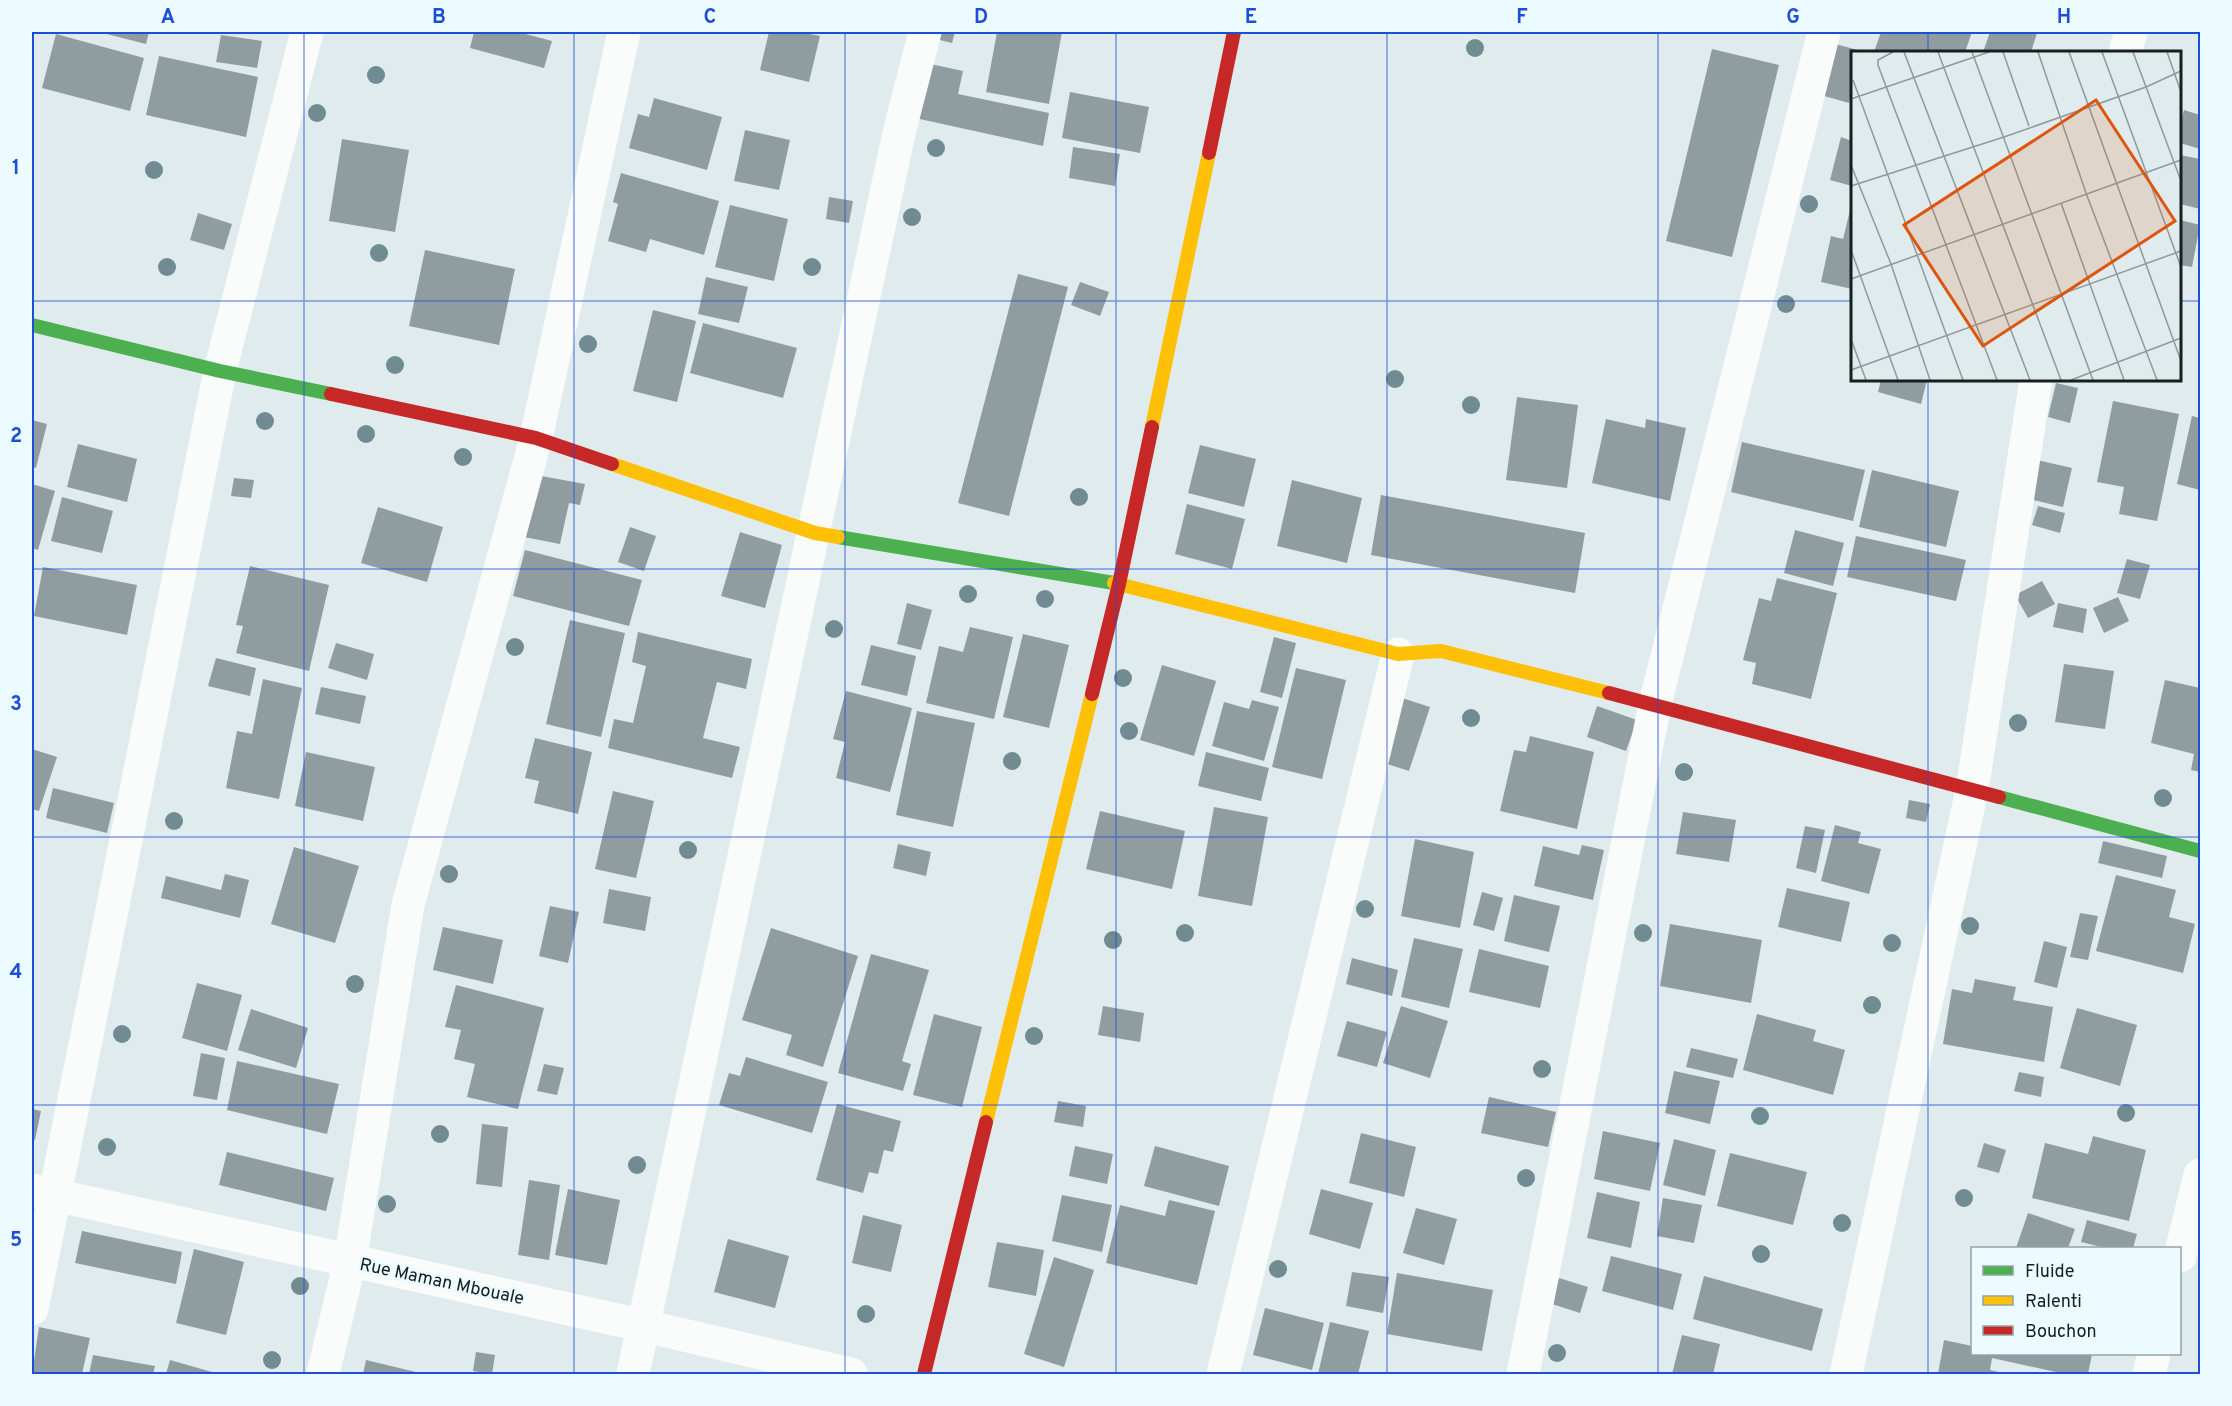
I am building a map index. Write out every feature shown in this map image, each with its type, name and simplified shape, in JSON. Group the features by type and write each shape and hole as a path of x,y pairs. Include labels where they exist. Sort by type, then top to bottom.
{"street":[{"path":"32,1309 43,1193 220,371 307,32"},
{"path":"323,1374 350,1261 408,905 536,438 624,32"},
{"path":"633,1374 899,133 925,32"},
{"path":"924,1374 1119,584 1234,32"},
{"path":"1523,1374 1655,704 1824,32"},
{"path":"2125,51 2130,32"},
{"path":"32,325 220,371 536,438 815,533 1119,584 1398,654 1441,651 1655,704 2200,851"},
{"path":"1846,1374 1972,789 2036,381"},
{"path":"1223,1374 1398,654"},
{"path":"2181,1252 2200,1175"},
{"name":"Rue Maman Mbouale","path":"43,1193 852,1374"},
{"path":"2149,1374 2154,1355"}],"building":[{"path":"99,32 149,32 146,44"},
{"path":"474,32 518,32 552,41 544,68 470,48"},
{"path":"769,32 800,32 820,36 809,82 760,70"},
{"path":"933,32 955,32 952,43 932,38"},
{"path":"997,32 1062,32 1049,104 986,92"},
{"path":"1881,32 1972,32 1965,51 1874,51"},
{"path":"1990,32 2037,33 2031,51 1983,51"},
{"path":"56,34 144,58 130,111 42,88"},
{"path":"221,35 262,41 257,68 216,62"},
{"path":"1832,43 1861,51 1851,51 1849,103 1817,94"},
{"path":"1712,49 1779,65 1732,257 1666,241"},
{"path":"159,56 258,77 246,137 146,115"},
{"path":"926,63 963,71 958,94 1049,113 1043,146 915,118"},
{"path":"1070,92 1149,107 1140,153 1062,138"},
{"path":"654,98 722,117 707,170 629,148 638,114 649,117"},
{"path":"2184,110 2200,115 2200,149 2181,143 2181,121"},
{"path":"745,130 790,140 779,190 734,181"},
{"path":"1841,137 1851,141 1851,186 1830,180"},
{"path":"342,139 409,150 395,232 329,221"},
{"path":"1073,147 1120,154 1115,186 1069,178"},
{"path":"2181,155 2200,159 2200,209 2181,204"},
{"path":"621,173 719,201 704,255 650,239 646,252 608,241 618,204 613,202"},
{"path":"829,197 853,201 849,223 826,219"},
{"path":"730,205 788,219 774,281 715,267"},
{"path":"1851,206 1851,289 1821,282 1831,236 1843,239"},
{"path":"198,213 232,224 224,250 190,240"},
{"path":"2181,220 2200,225 2192,267 2181,265"},
{"path":"425,250 515,269 499,345 409,326"},
{"path":"1018,274 1068,287 1009,516 958,503"},
{"path":"706,277 748,287 739,323 698,314"},
{"path":"1080,282 1109,292 1100,316 1071,305"},
{"path":"653,310 696,321 677,402 633,391"},
{"path":"703,323 797,348 783,398 690,373"},
{"path":"1881,381 1927,381 1921,404 1878,392"},
{"path":"2056,383 2078,388 2070,423 2048,417"},
{"path":"1517,397 1578,405 1567,488 1506,480"},
{"path":"2113,401 2179,414 2157,521 2119,514 2124,487 2097,482"},
{"path":"2192,416 2200,418 2200,490 2177,484"},
{"path":"1606,419 1645,428 1646,419 1686,428 1670,501 1592,483"},
{"path":"32,420 47,424 36,468 32,467"},
{"path":"1742,442 1865,470 1853,521 1731,492"},
{"path":"78,444 137,459 127,502 67,487"},
{"path":"1200,445 1256,459 1244,507 1188,493"},
{"path":"2037,460 2072,468 2063,507 2029,499"},
{"path":"1872,470 1959,491 1946,547 1859,527"},
{"path":"536,475 585,484 580,505 569,503 560,544 524,537"},
{"path":"234,478 254,480 251,498 231,496"},
{"path":"1292,480 1362,498 1347,563 1277,546"},
{"path":"32,484 55,491 38,550 32,548"},
{"path":"1381,495 1585,533 1575,593 1371,555"},
{"path":"62,497 113,511 102,553 51,541"},
{"path":"1187,504 1245,519 1232,569 1175,554"},
{"path":"2038,506 2065,513 2060,533 2032,525"},
{"path":"378,507 443,527 427,582 361,563"},
{"path":"630,527 656,536 644,571 618,562"},
{"path":"1795,530 1844,543 1833,586 1784,573"},
{"path":"740,532 782,545 765,608 721,596"},
{"path":"1856,536 1966,560 1956,601 1847,577"},
{"path":"525,550 642,580 629,626 513,596"},
{"path":"2127,559 2150,565 2140,599 2117,593"},
{"path":"250,566 329,585 309,671 236,653 243,626 236,625"},
{"path":"43,567 137,585 127,635 34,616"},
{"path":"1777,578 1837,593 1811,699 1752,684 1756,663 1743,660 1759,598 1771,601"},
{"path":"2042,581 2055,604 2028,618 2015,595"},
{"path":"2118,597 2129,621 2104,633 2093,608"},
{"path":"907,603 932,610 921,650 897,644"},
{"path":"2058,603 2087,609 2083,633 2053,627"},
{"path":"570,620 625,633 601,737 546,724"},
{"path":"970,627 1013,637 994,719 926,703 939,646 963,652"},
{"path":"638,632 752,659 746,689 717,682 703,738 740,747 732,778 608,748 614,719 633,723 646,666 632,662"},
{"path":"1023,634 1069,645 1049,728 1003,717"},
{"path":"1274,637 1296,643 1282,698 1260,692"},
{"path":"336,643 374,654 367,680 328,668"},
{"path":"871,645 916,656 907,696 861,685"},
{"path":"216,658 256,668 250,696 208,686"},
{"path":"2064,664 2114,671 2105,729 2055,722"},
{"path":"1162,665 1216,681 1194,756 1140,740"},
{"path":"1296,668 1346,680 1322,779 1272,767"},
{"path":"263,679 302,688 279,799 226,788 237,731 252,734"},
{"path":"2165,680 2200,688 2200,772 2191,770 2194,754 2151,743"},
{"path":"321,687 366,696 360,724 315,714"},
{"path":"846,691 912,708 890,792 836,778 845,742 833,739"},
{"path":"1402,698 1430,707 1409,771 1381,762"},
{"path":"1252,700 1279,707 1264,761 1212,746 1224,702 1249,709"},
{"path":"1597,706 1637,720 1626,751 1587,737"},
{"path":"917,711 975,723 953,827 896,815"},
{"path":"1530,736 1594,752 1577,829 1500,811 1514,750 1526,752"},
{"path":"535,738 592,752 578,814 534,803 539,781 525,778"},
{"path":"32,749 57,757 39,811 32,809"},
{"path":"306,752 375,767 363,821 295,806"},
{"path":"1206,752 1269,768 1261,801 1198,786"},
{"path":"53,788 114,803 107,833 46,818"},
{"path":"613,791 654,801 636,878 595,869"},
{"path":"1909,800 1930,804 1926,822 1906,818"},
{"path":"1214,807 1268,817 1252,906 1198,896"},
{"path":"1100,811 1185,831 1172,889 1086,869"},
{"path":"1683,812 1736,820 1729,862 1676,854"},
{"path":"1835,825 1861,832 1858,843 1881,849 1869,894 1821,881"},
{"path":"1805,826 1825,830 1816,873 1796,868"},
{"path":"1415,839 1474,852 1460,928 1401,916"},
{"path":"2103,841 2167,856 2162,878 2098,863"},
{"path":"898,844 931,852 926,876 893,868"},
{"path":"1582,845 1604,850 1593,900 1534,886 1543,846 1579,855"},
{"path":"294,847 359,866 335,943 271,924"},
{"path":"225,874 249,880 240,918 161,898 166,876 221,890"},
{"path":"2116,875 2176,890 2169,917 2195,924 2183,973 2096,951"},
{"path":"1787,888 1850,902 1841,942 1778,927"},
{"path":"609,889 651,897 645,931 603,923"},
{"path":"1482,892 1503,898 1494,931 1473,925"},
{"path":"1514,895 1560,906 1549,952 1504,941"},
{"path":"550,906 579,912 568,963 539,956"},
{"path":"2080,913 2098,916 2088,960 2070,957"},
{"path":"1670,924 1762,940 1751,1003 1660,986"},
{"path":"443,927 503,940 493,984 433,970"},
{"path":"771,928 858,956 823,1067 786,1055 792,1035 742,1020"},
{"path":"1414,938 1463,949 1449,1008 1401,997"},
{"path":"2044,941 2067,947 2057,988 2034,982"},
{"path":"1479,949 1549,966 1540,1008 1469,992"},
{"path":"871,954 929,970 902,1061 911,1064 903,1091 838,1073"},
{"path":"1352,958 1398,970 1392,996 1346,984"},
{"path":"1975,979 2016,987 2013,1000 2053,1007 2044,1062 1943,1044 1952,989 1972,993"},
{"path":"197,983 242,995 227,1051 182,1038"},
{"path":"456,985 544,1008 518,1109 467,1097 475,1064 454,1059 461,1030 445,1027"},
{"path":"1103,1006 1144,1013 1140,1042 1098,1035"},
{"path":"1401,1006 1448,1021 1430,1078 1383,1063"},
{"path":"2077,1008 2137,1025 2120,1086 2060,1068"},
{"path":"251,1009 308,1028 296,1068 238,1050"},
{"path":"934,1014 982,1027 962,1107 913,1095"},
{"path":"1757,1014 1816,1030 1813,1041 1845,1050 1833,1095 1743,1070"},
{"path":"1347,1021 1387,1032 1377,1067 1337,1056"},
{"path":"1691,1048 1738,1059 1733,1078 1686,1067"},
{"path":"201,1053 225,1058 217,1100 193,1096"},
{"path":"746,1057 828,1082 812,1133 719,1105 729,1073 740,1076"},
{"path":"237,1061 339,1084 327,1134 227,1110"},
{"path":"544,1064 564,1068 557,1095 537,1091"},
{"path":"1674,1071 1720,1081 1710,1124 1665,1113"},
{"path":"2019,1072 2044,1077 2041,1097 2014,1091"},
{"path":"1489,1097 1556,1112 1548,1147 1481,1133"},
{"path":"1058,1101 1086,1106 1083,1127 1054,1122"},
{"path":"837,1104 901,1121 893,1152 884,1150 878,1174 869,1172 863,1193 816,1180"},
{"path":"32,1109 41,1111 35,1140 32,1139"},
{"path":"482,1124 508,1127 502,1187 476,1184"},
{"path":"1603,1131 1660,1143 1650,1191 1594,1179"},
{"path":"1361,1133 1416,1147 1404,1197 1349,1183"},
{"path":"2093,1136 2146,1150 2129,1221 2032,1198 2045,1143 2088,1154"},
{"path":"1674,1139 1716,1150 1705,1196 1663,1185"},
{"path":"1984,1143 2006,1150 1999,1173 1977,1167"},
{"path":"1075,1146 1113,1154 1107,1184 1069,1176"},
{"path":"1155,1146 1229,1166 1219,1206 1144,1186"},
{"path":"227,1152 334,1178 326,1211 219,1185"},
{"path":"1730,1153 1807,1172 1793,1225 1717,1206"},
{"path":"529,1180 560,1185 549,1260 518,1255"},
{"path":"568,1189 620,1200 607,1265 555,1255"},
{"path":"1321,1189 1373,1203 1360,1249 1309,1234"},
{"path":"1597,1192 1640,1202 1631,1248 1587,1238"},
{"path":"1062,1195 1112,1205 1102,1252 1052,1241"},
{"path":"1663,1198 1702,1205 1694,1243 1657,1236"},
{"path":"1169,1200 1215,1211 1197,1285 1106,1263 1120,1205 1165,1216"},
{"path":"1416,1208 1457,1219 1444,1265 1403,1253"},
{"path":"2028,1213 2075,1229 2068,1247 2016,1247"},
{"path":"863,1215 902,1225 891,1272 852,1263"},
{"path":"2087,1220 2137,1234 2133,1247 2101,1247 2081,1242"},
{"path":"82,1231 182,1252 176,1284 75,1263"},
{"path":"728,1239 789,1256 775,1308 714,1292"},
{"path":"997,1242 1044,1250 1036,1296 988,1287"},
{"path":"194,1249 244,1262 226,1335 176,1323"},
{"path":"1611,1256 1682,1274 1673,1310 1602,1291"},
{"path":"1054,1257 1094,1270 1064,1367 1024,1354"},
{"path":"1352,1272 1389,1277 1383,1313 1346,1306"},
{"path":"1397,1273 1493,1290 1482,1351 1387,1334"},
{"path":"1704,1276 1823,1309 1812,1351 1693,1319"},
{"path":"1559,1278 1588,1287 1580,1313 1552,1304"},
{"path":"1265,1308 1324,1323 1312,1370 1253,1355"},
{"path":"1330,1322 1369,1331 1358,1374 1318,1374"},
{"path":"39,1327 90,1338 82,1374 32,1374"},
{"path":"1682,1335 1720,1344 1713,1374 1672,1374"},
{"path":"1944,1340 1971,1346 1971,1355 2092,1355 2088,1374 2065,1374 1992,1358 1990,1370 2007,1374 1938,1374"},
{"path":"476,1352 495,1355 492,1374 473,1371"},
{"path":"93,1355 155,1366 153,1374 89,1374"},
{"path":"170,1360 219,1374 166,1374"},
{"path":"366,1360 416,1372 416,1374 363,1374"}],"traffic: fast":[{"path":"32,325 220,371 331,394"},
{"path":"838,537 1114,583"},
{"path":"1999,797 2200,851"}],"traffic: slow":[{"path":"1152,427 1209,153"},
{"path":"612,464 815,533 838,537"},
{"path":"1114,583 1398,654 1441,651 1609,693"},
{"path":"986,1122 1092,694"}],"traffic: jam":[{"path":"1209,153 1234,32"},
{"path":"331,394 536,438 612,464"},
{"path":"1092,694 1119,584 1152,427"},
{"path":"1609,693 1999,797"},
{"path":"924,1374 986,1122"}]}
